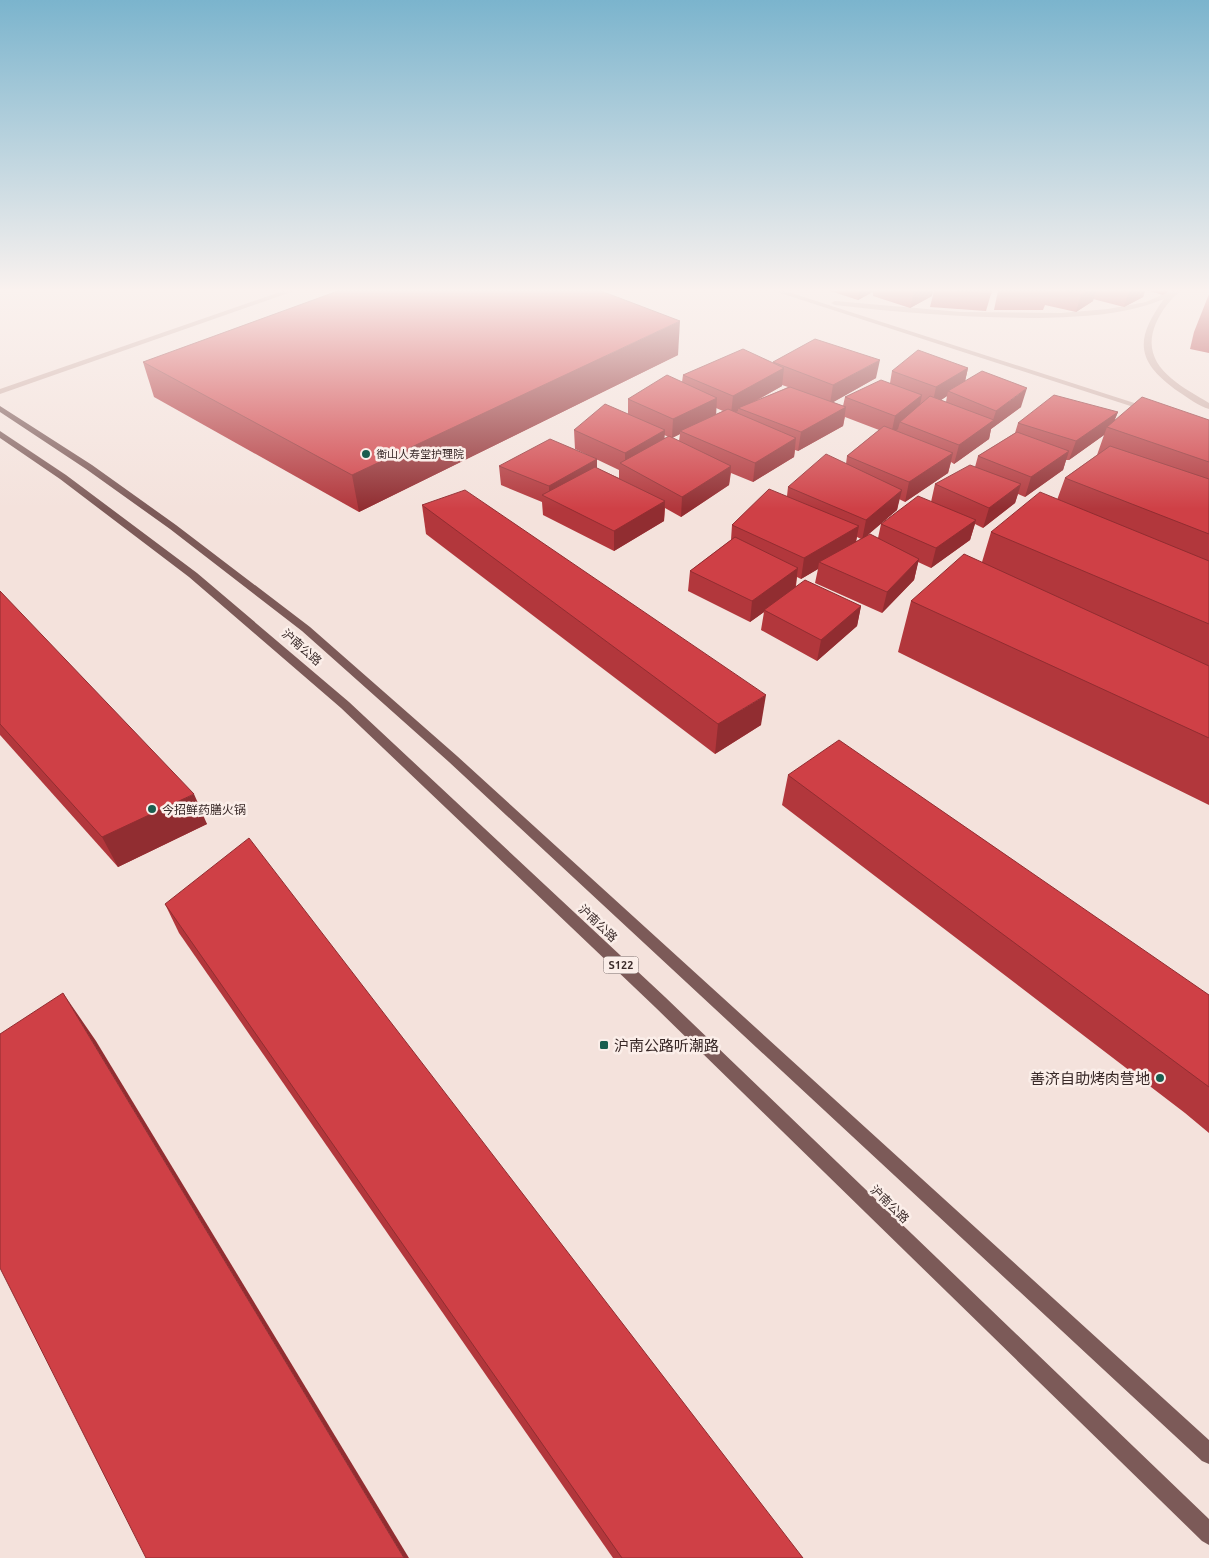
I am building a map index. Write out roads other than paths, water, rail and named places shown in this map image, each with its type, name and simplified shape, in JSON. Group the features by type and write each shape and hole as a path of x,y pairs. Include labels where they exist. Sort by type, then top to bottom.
{"main road":[{"name":"沪南公路","path":"0,408 89,467 173,527 306,629 453,759 1209,1454"},
{"name":"沪南公路","path":"0,434 62,477 193,575 240,613 345,705 660,1002 1209,1534"}],"street":[{"path":"0,392 81,364"},
{"path":"1006,364 1162,413"},
{"path":"1154,364 1170,379 1209,406"}],"place":[{"name":"衡山人寿堂护理院","path":"366,454"},
{"name":"今招鲜药膳火锅","path":"152,809"},
{"name":"沪南公路听潮路","path":"604,1045"},
{"name":"善济自助烤肉营地","path":"1160,1078"}]}
